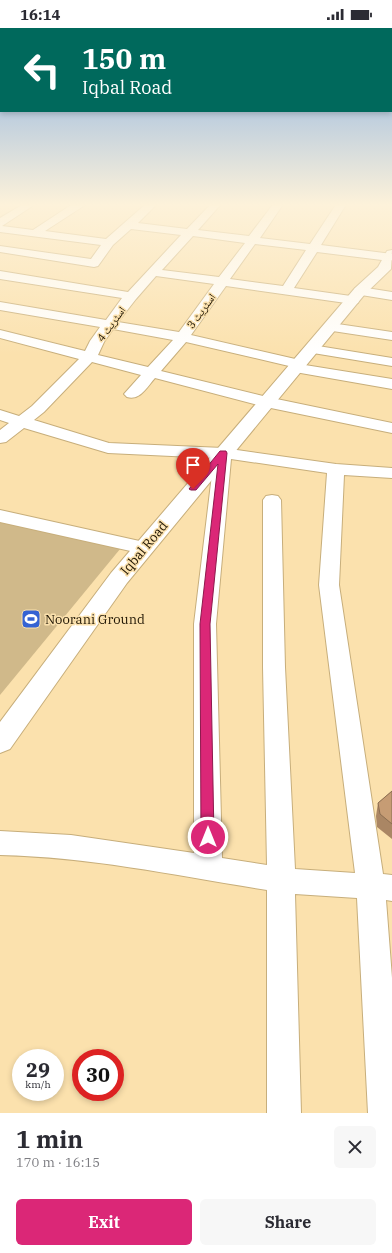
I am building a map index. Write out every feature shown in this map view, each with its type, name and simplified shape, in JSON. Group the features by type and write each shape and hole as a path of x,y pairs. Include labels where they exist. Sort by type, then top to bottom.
{"street":[{"path":"31,254 94,263 101,254"},
{"name":"اسٹریٹ 4","path":"0,438 38,409 90,356 97,341 131,296 170,254"},
{"name":"اسٹریٹ 3","path":"132,394 182,337 242,254"},
{"path":"286,291 309,254"},
{"path":"352,254 390,259"},
{"name":"Iqbal Road","path":"0,742 119,578 356,296 384,269 390,259"},
{"path":"153,272 286,291 356,296 392,296"},
{"path":"0,275 131,296"},
{"path":"0,306 110,324 302,360 392,384"},
{"path":"331,327 392,336"},
{"path":"0,334 266,402 392,428"},
{"path":"302,360 392,362"},
{"path":"0,415 108,448 223,453 392,476"},
{"path":"208,867 205,624 223,453"},
{"path":"336,469 330,585 381,887 385,1113"},
{"path":"272,500 274,667 282,880 284,1113"},
{"path":"0,516 144,548"},
{"path":"0,843 19,842 101,849 282,880 381,887"}],"shaded area":[{"name":"Noorani Ground","path":"0,516 125,543 0,695"}],"building":[{"path":"392,791 392,824 380,814 378,803"}],"place":[{"name":"Noorani Ground","path":"31,619"}],"route":[{"path":"193,489 223,453 205,624 208,837"}]}
